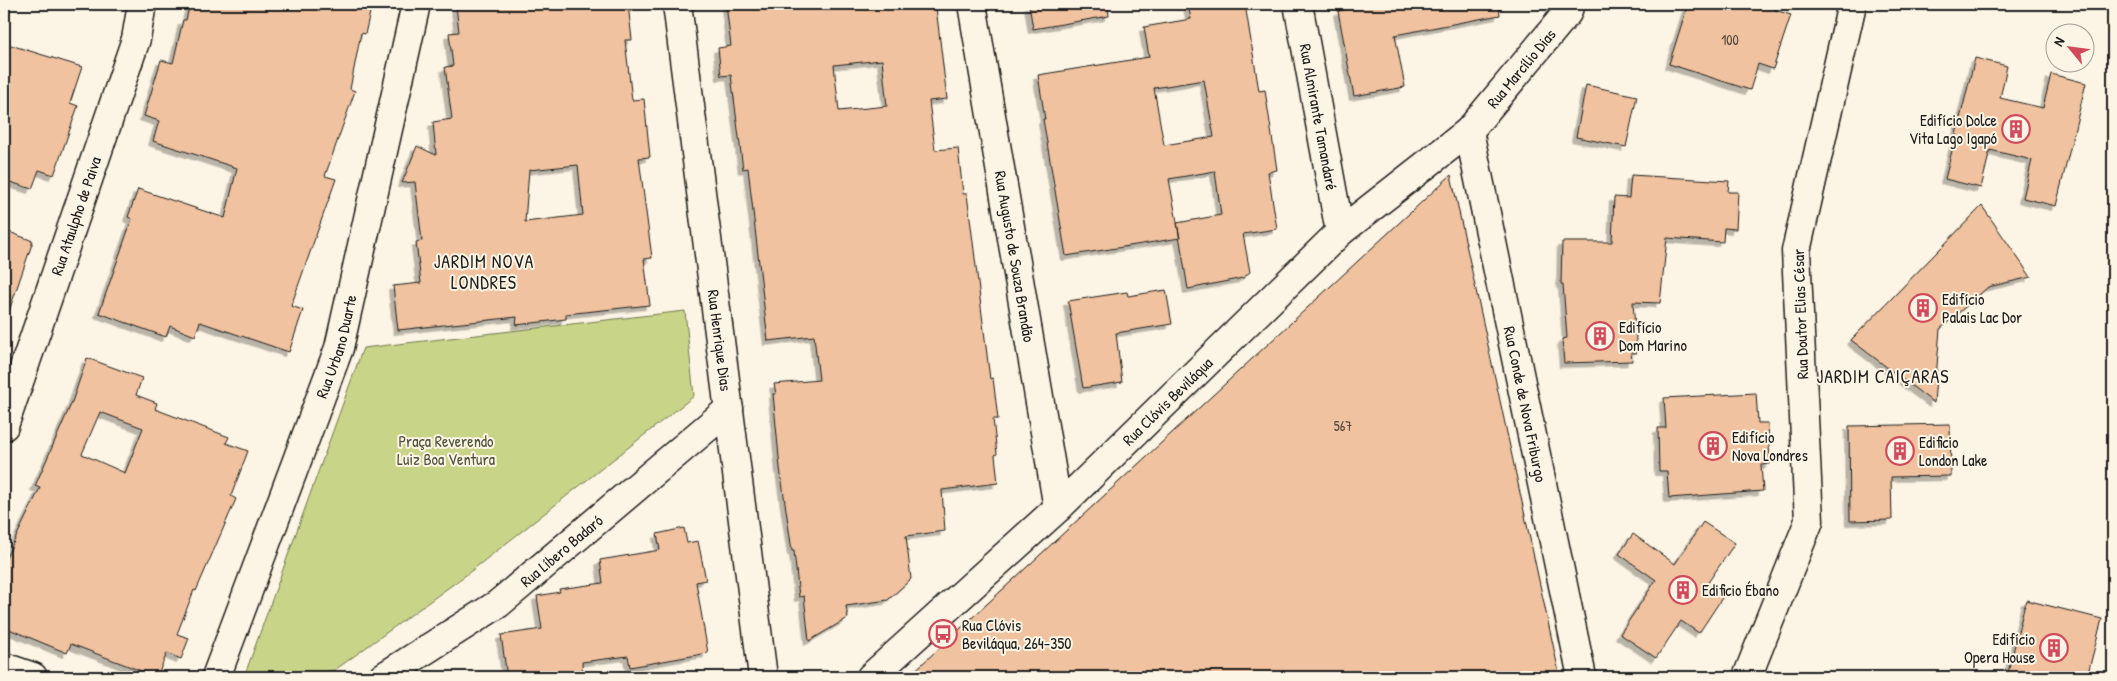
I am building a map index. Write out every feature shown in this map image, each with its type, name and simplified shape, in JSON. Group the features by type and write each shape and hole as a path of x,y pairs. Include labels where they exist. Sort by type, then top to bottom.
{"street":[{"name":"Rua Ataulpho de Paiva","path":"4,426 136,39 142,4"},
{"name":"Rua Urbano Duarte","path":"216,677 339,348 416,4"},
{"name":"Rua Henrique Dias","path":"677,4 763,677"},
{"name":"Rua Augusto de Souza Brandão","path":"972,4 1058,508"},
{"name":"Rua Almirante Tamandaré","path":"1298,4 1340,232"},
{"name":"Rua Marcílio Dias","path":"1469,131 1567,13 1570,4"},
{"name":"Rua Doutor Elias César","path":"1747,677 1809,521 1796,251 1852,4"},
{"name":"Rua Clóvis Beviláqua","path":"871,677 1058,508 1340,232 1469,131"},
{"name":"Rua Conde de Nova Friburgo","path":"1469,131 1582,677"},
{"name":"Rua Líbero Badaró","path":"382,677 498,604 729,409"},
{"path":"4,667 33,677"}],"green space":[{"name":"Praça Reverendo Luiz Boa Ventura","path":"685,311 694,396 466,575 335,670 287,677 244,677 363,348"}],"building":[{"path":"190,4 372,4 365,34 361,33 350,89 355,91 325,176 336,179 291,306 303,310 289,352 200,322 195,336 170,326 166,337 99,313 132,219 128,217 138,189 225,218 237,168 153,141 159,121 144,116 161,60 173,63 183,20 186,20"},
{"path":"488,4 628,4 632,40 625,40 632,100 644,99 650,157 639,158 652,258 644,259 650,305 566,314 566,319 516,325 517,317 398,330 393,286 421,283 416,242 422,241 415,182 402,183 417,146 436,155 433,122 452,119 445,67 453,66 449,33 459,32 456,6","holes":["578,165 583,215 525,222 529,170"]},
{"path":"726,4 934,4 934,7 936,7 947,99 929,101 935,150 958,148 963,194 967,194 990,379 993,378 998,419 993,419 998,483 942,490 945,531 906,536 911,579 888,600 846,606 848,618 809,641 804,596 799,597 794,551 792,551 780,468 773,394 776,394 774,384 819,380 814,336 768,341 748,168 743,169 731,75 721,76 718,48 731,46","holes":["882,60 887,106 839,111 834,65"]},
{"path":"1029,4 1108,4 1109,16 1033,29"},
{"path":"1188,4 1245,4 1259,91 1265,90 1277,170 1268,172 1277,229 1243,234 1250,272 1243,278 1188,289 1180,238 1066,256 1043,119 1045,119 1038,75 1149,57 1144,27 1191,19","holes":["1204,80 1214,137 1164,145 1154,88","1215,171 1221,215 1177,223 1169,179"]},
{"path":"1365,4 1499,4 1500,15 1395,35 1405,87 1354,96 1338,11 1366,6"},
{"path":"1688,4 1777,4 1775,10 1791,15 1773,69 1758,64 1750,90 1669,64"},
{"path":"4,43 82,67 70,103 78,106 54,175 39,170 32,189 4,180"},
{"name":"Edifício Dolce Vita Lago Igapó","path":"1975,58 2007,66 2000,98 2043,108 2051,74 2086,83 2056,206 2023,198 2032,160 1990,150 1981,188 1945,179"},
{"path":"1586,85 1637,96 1626,147 1576,137"},
{"path":"1451,175 1560,677 908,677"},
{"path":"1631,175 1729,181 1728,192 1738,192 1736,229 1724,228 1723,242 1667,238 1660,303 1633,302 1637,353 1631,353 1632,361 1564,363 1562,339 1567,338 1563,284 1561,284 1562,242 1612,242 1614,197 1629,198"},
{"name":"Edifício Palais Lac Dor","path":"1982,206 2031,277 1988,287 1940,329 1934,403 1851,340"},
{"path":"4,230 33,241 8,314 4,313"},
{"path":"1166,290 1172,324 1116,333 1122,382 1083,388 1068,301 1127,292 1128,296"},
{"path":"87,358 142,378 136,395 157,403 155,409 229,437 226,443 248,451 231,496 236,499 196,591 194,590 177,634 189,638 181,659 167,653 157,677 71,644 67,653 4,627 4,562 40,488 35,486 72,402","holes":["100,412 143,428 125,473 82,454"]},
{"name":"Edifício Nova Londres","path":"1756,393 1758,423 1768,423 1770,464 1761,465 1763,491 1669,498 1667,471 1659,471 1658,428 1666,428 1664,398"},
{"name":"Edificio London Lake","path":"1950,424 1951,476 1891,477 1892,520 1850,521 1849,426"},
{"name":"Edificio Ébano","path":"1703,522 1735,543 1707,584 1724,595 1699,633 1681,621 1656,658 1620,634 1656,580 1619,554 1633,534 1675,564"},
{"path":"684,528 687,543 698,541 706,580 696,582 708,653 630,667 628,656 582,662 583,677 507,677 501,635 542,629 537,596 560,592 559,589 603,583 600,560 660,550 657,534"},
{"name":"Edifício Opera House","path":"2026,600 2102,619 2087,677 2007,677"}],"place":[{"name":"Edifício Dolce Vita Lago Igapó","path":"2016,129"},
{"name":"Edifício Palais Lac Dor","path":"1923,308"},
{"name":"Edifício Dom Marino","path":"1600,336"},
{"name":"Edifício Nova Londres","path":"1713,446"},
{"name":"Edificio London Lake","path":"1900,451"},
{"name":"Edificio Ébano","path":"1683,590"},
{"name":"Rua Clóvis Beviláqua, 264-350","path":"943,634"},
{"name":"Edifício Opera House","path":"2054,648"}],"district":[{"name":"JARDIM NOVA LONDRES","path":"484,272"},
{"name":"JARDIM CAIÇARAS","path":"1883,377"}]}
